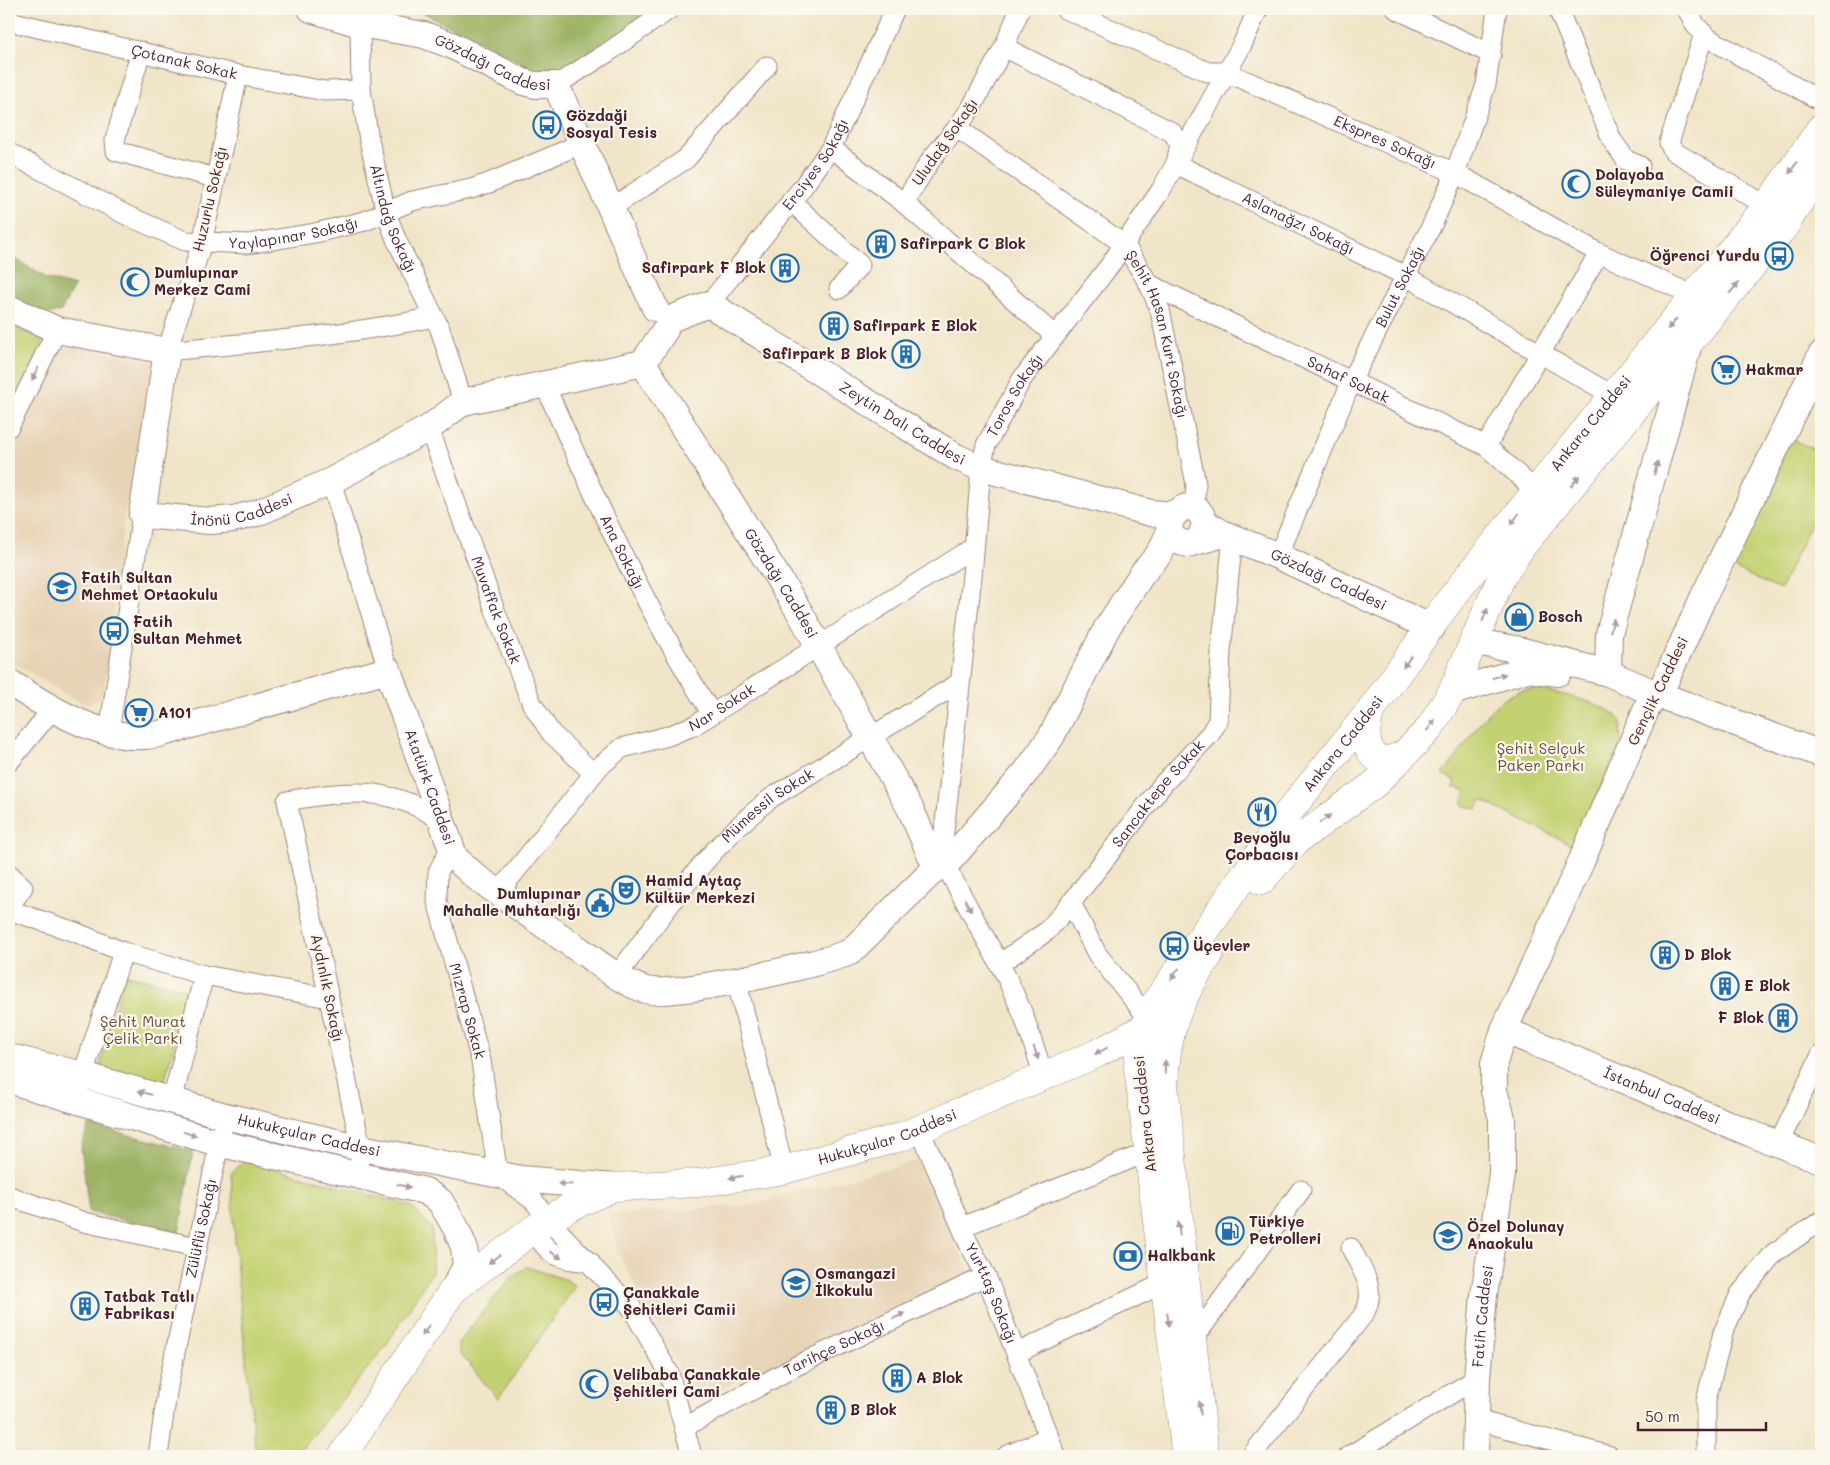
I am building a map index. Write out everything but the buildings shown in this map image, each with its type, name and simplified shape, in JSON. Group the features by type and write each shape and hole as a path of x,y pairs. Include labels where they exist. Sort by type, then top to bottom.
{"main road":[{"name":"Ankara Caddesi","path":"1186,1456 1138,1067 1139,1048 1146,1023 1156,1002 1287,814 1371,710 1450,601 1536,491 1767,206 1821,128"},
{"name":"Ankara Caddesi","path":"1205,1456 1164,1085 1168,1036 1176,1015 1201,967 1281,855 1302,836 1376,783 1429,729 1452,692 1502,576 1522,546 1784,227 1821,166"},
{"path":"1432,628 1455,634 1474,642"},
{"path":"1371,710 1366,724 1366,738 1369,749 1378,759 1387,762 1404,754"},
{"name":"Hukukçular Caddesi","path":"342,1456 453,1290 541,1225 585,1200 614,1187 699,1183 784,1170 920,1130 1098,1053 1146,1023"}],"street":[{"name":"Gözdağı Caddesi","path":"310,9 360,24 424,35 451,44 523,82 534,85 556,85 660,319"},
{"path":"556,85 607,53 670,9"},
{"name":"Erciyes Sokağı","path":"709,304 792,201 831,148 895,9"},
{"name":"Uludağ Sokağı","path":"1020,9 1004,47 957,128 932,158 904,203 1055,336"},
{"name":"Ekspres Sokağı","path":"1065,9 1208,72 1226,72 1455,173 1599,253 1695,296"},
{"name":"Toros Sokağı","path":"941,852 981,468 986,445 1022,379 1125,245 1176,164 1258,9"},
{"path":"1396,9 1491,54"},
{"name":"Bulut Sokağı","path":"1278,556 1352,380 1406,276 1455,173 1486,85 1497,9"},
{"path":"1558,9 1612,140 1626,160 1640,166"},
{"path":"1687,9 1696,26 1704,34 1821,101"},
{"name":"Çotanak Sokak","path":"9,21 238,75 325,91 361,90"},
{"name":"Altındağ Sokağı","path":"360,24 361,90 371,148 386,212 396,239 434,317 450,357 463,402"},
{"path":"1704,34 1669,142 1674,151 1767,206"},
{"path":"1004,47 1172,132 1180,144 1176,164"},
{"path":"141,51 115,140 116,151 215,178"},
{"path":"611,208 686,159 768,66"},
{"name":"Huzurlu Sokağı","path":"167,351 202,243 238,75"},
{"name":"Şehit Hasan Kurt Sokağı","path":"957,128 1125,245 1149,284 1160,310 1196,484 1187,529"},
{"name":"Yaylapınar Sokağı","path":"9,153 126,215 185,241 248,244 300,236 365,222 412,201 472,189 489,183 583,143"},
{"path":"831,148 904,203"},
{"name":"Aslanağzı Sokağı","path":"1176,164 1406,276 1612,395"},
{"path":"792,201 860,265 840,289"},
{"path":"1486,446 1599,253"},
{"name":"Sahaf Sokak","path":"1149,284 1486,446 1536,491"},
{"path":"643,363 660,319 709,304"},
{"name":"Zeytin Dalı Caddesi","path":"709,304 926,440 981,468 1187,529"},
{"path":"9,308 57,330 167,351 322,336 388,327 434,317"},
{"path":"9,427 57,330"},
{"path":"1608,673 1609,634 1690,340"},
{"path":"109,732 167,351"},
{"name":"Gençlik Caddesi","path":"1504,1030 1654,700 1821,355"},
{"name":"Gözdağı Caddesi","path":"643,363 818,644 910,808 941,852"},
{"name":"İnönü Caddesi","path":"142,515 210,521 233,519 257,513 331,481 429,428 463,402 643,363"},
{"name":"Ana Sokağı","path":"544,383 603,516 670,645 712,714"},
{"name":"Muvaffak Sokak","path":"429,428 509,648 532,704 551,733 593,774"},
{"path":"9,682 52,710 109,732 136,738 146,737 388,670 331,481"},
{"name":"Gözdağı Caddesi","path":"1187,529 1278,556 1432,628"},
{"path":"1044,1076 1023,1014 1000,964 941,852 990,814 1027,771 1051,736 1107,628 1142,574 1187,529"},
{"name":"Sancaktepe Sokak","path":"1000,964 1047,930 1071,903 1163,784 1210,734 1218,721 1221,651 1187,529"},
{"name":"Nar Sokak","path":"498,893 593,774 622,748 676,734 712,714 818,644 974,547"},
{"path":"1474,642 1515,649 1608,673 1654,700"},
{"path":"1452,692 1513,672 1527,669 1544,670 1654,700 1821,754"},
{"name":"Atatürk Caddesi","path":"388,670 450,849 461,864 498,893 617,976 648,991 669,992 834,958 850,952 920,883 941,852"},
{"name":"Mümessil Sokak","path":"617,976 690,877 729,833 771,798 869,736 959,683"},
{"path":"9,762 52,710"},
{"name":"Aydınlık Sokağı","path":"357,1175 361,1148 287,801 353,793 391,797 411,802 440,820"},
{"name":"Mızrap Sokak","path":"450,849 438,872 437,901 482,1061 498,1175"},
{"path":"9,874 23,887 9,908 123,952 204,975 330,998"},
{"path":"1071,903 1097,954 1146,1023"},
{"path":"79,1087 123,952"},
{"path":"172,1101 204,975"},
{"path":"736,979 784,1170"},
{"name":"İstanbul Caddesi","path":"1504,1030 1821,1160"},
{"name":"Fatih Caddesi","path":"1475,1456 1477,1378 1484,1295 1502,1174 1502,1118 1494,1091 1494,1063 1504,1030"},
{"path":"1779,1143 1821,1055"},
{"name":"Hukukçular Caddesi","path":"9,1057 218,1143 424,1192 440,1201 456,1228 466,1256 466,1266 453,1290"},
{"name":"Hukukçular Caddesi","path":"9,1080 79,1087 172,1101 225,1116 361,1148 447,1163 498,1175 544,1183 614,1187"},
{"name":"Zülüflü Sokağı","path":"158,1456 168,1386 225,1116"},
{"name":"Yurttaş Sokağı","path":"920,1130 962,1227 986,1276 1056,1456"},
{"path":"962,1227 1148,1152"},
{"path":"498,1175 534,1202 541,1225 593,1265 631,1307 669,1374 692,1456"},
{"path":"1193,1340 1300,1190"},
{"path":"9,1196 84,1222 196,1248"},
{"path":"1706,1456 1706,1400 1723,1333 1740,1294 1774,1253 1821,1221"},
{"path":"1251,1456 1364,1314 1370,1303 1370,1288 1352,1248"},
{"name":"Tarihçe Sokağı","path":"685,1427 812,1358 986,1276"},
{"path":"1017,1353 1164,1283"},
{"path":"1349,1456 1477,1378"},
{"path":"1476,1420 1610,1456"},
{"path":"1006,1456 1049,1438"}],"shaded area":[{"name":"Fatih Sultan Mehmet Ortaokulu","path":"70,346 146,360 155,364 139,465 124,515 104,694 95,701 86,704 68,696 9,660 9,443 58,350"},
{"name":"Osmangazi İlkokulu","path":"917,1161 972,1277 695,1400 627,1270 617,1248 609,1215 750,1205"}],"green space":[{"path":"416,9 655,9 599,49 569,63 535,70"},
{"path":"9,255 46,278 74,286 61,311 47,314 9,296"},
{"path":"9,325 44,340 9,413"},
{"path":"1786,436 1821,453 1821,502 1780,590 1725,564"},
{"name":"Şehit Selçuk Paker Parkı","path":"1535,689 1595,704 1616,715 1621,722 1620,744 1574,846 1481,800 1477,809 1462,805 1466,791 1453,787 1456,781 1442,774 1492,709 1504,699 1518,692"},
{"name":"Şehit Murat Çelik Parkı","path":"124,974 188,990 163,1087 99,1070"},
{"path":"89,1125 193,1151 179,1233 89,1212 81,1147"},
{"path":"244,1160 411,1206 432,1228 432,1272 385,1347 296,1456 256,1456 236,1261 231,1173"},
{"path":"527,1267 567,1280 575,1286 498,1399 460,1353 458,1343 513,1275"}],"place":[{"name":"Gözdaği Sosyal Tesi̇s","path":"547,125"},
{"name":"Dolayoba Süleymaniye Camii","path":"1576,184"},
{"name":"Safirpark C Blok","path":"881,244"},
{"name":"Öğrenci Yurdu","path":"1779,256"},
{"name":"Safirpark F Blok","path":"785,268"},
{"name":"Dumlupınar Merkez Cami","path":"135,282"},
{"name":"Safirpark E Blok","path":"834,326"},
{"name":"Safirpark B Blok","path":"906,354"},
{"name":"Hakmar","path":"1726,370"},
{"name":"Fatih Sultan Mehmet Ortaokulu","path":"62,587"},
{"name":"Bosch","path":"1519,617"},
{"name":"Fati̇h Sultan Mehmet","path":"114,631"},
{"name":"A101","path":"139,713"},
{"name":"Beyoğlu Çorbacısı","path":"1262,812"},
{"name":"Hamid Aytaç Kültür Merkezi","path":"626,890"},
{"name":"Dumlupınar Mahalle Muhtarlığı","path":"600,903"},
{"name":"Üçevler","path":"1174,946"},
{"name":"D Blok","path":"1665,955"},
{"name":"E Blok","path":"1725,986"},
{"name":"F Blok","path":"1783,1018"},
{"name":"Türkiye Petrolleri","path":"1230,1231"},
{"name":"Özel Dolunay Anaokulu","path":"1448,1236"},
{"name":"Halkbank","path":"1128,1256"},
{"name":"Osmangazi İlkokulu","path":"796,1283"},
{"name":"Çanakkale Şehi̇tleri̇ Cami̇i̇","path":"604,1302"},
{"name":"Tatbak Tatlı Fabrikası","path":"85,1306"},
{"name":"A Blok","path":"897,1378"},
{"name":"Velibaba Çanakkale Şehitleri Cami","path":"594,1384"},
{"name":"B Blok","path":"831,1410"}]}
